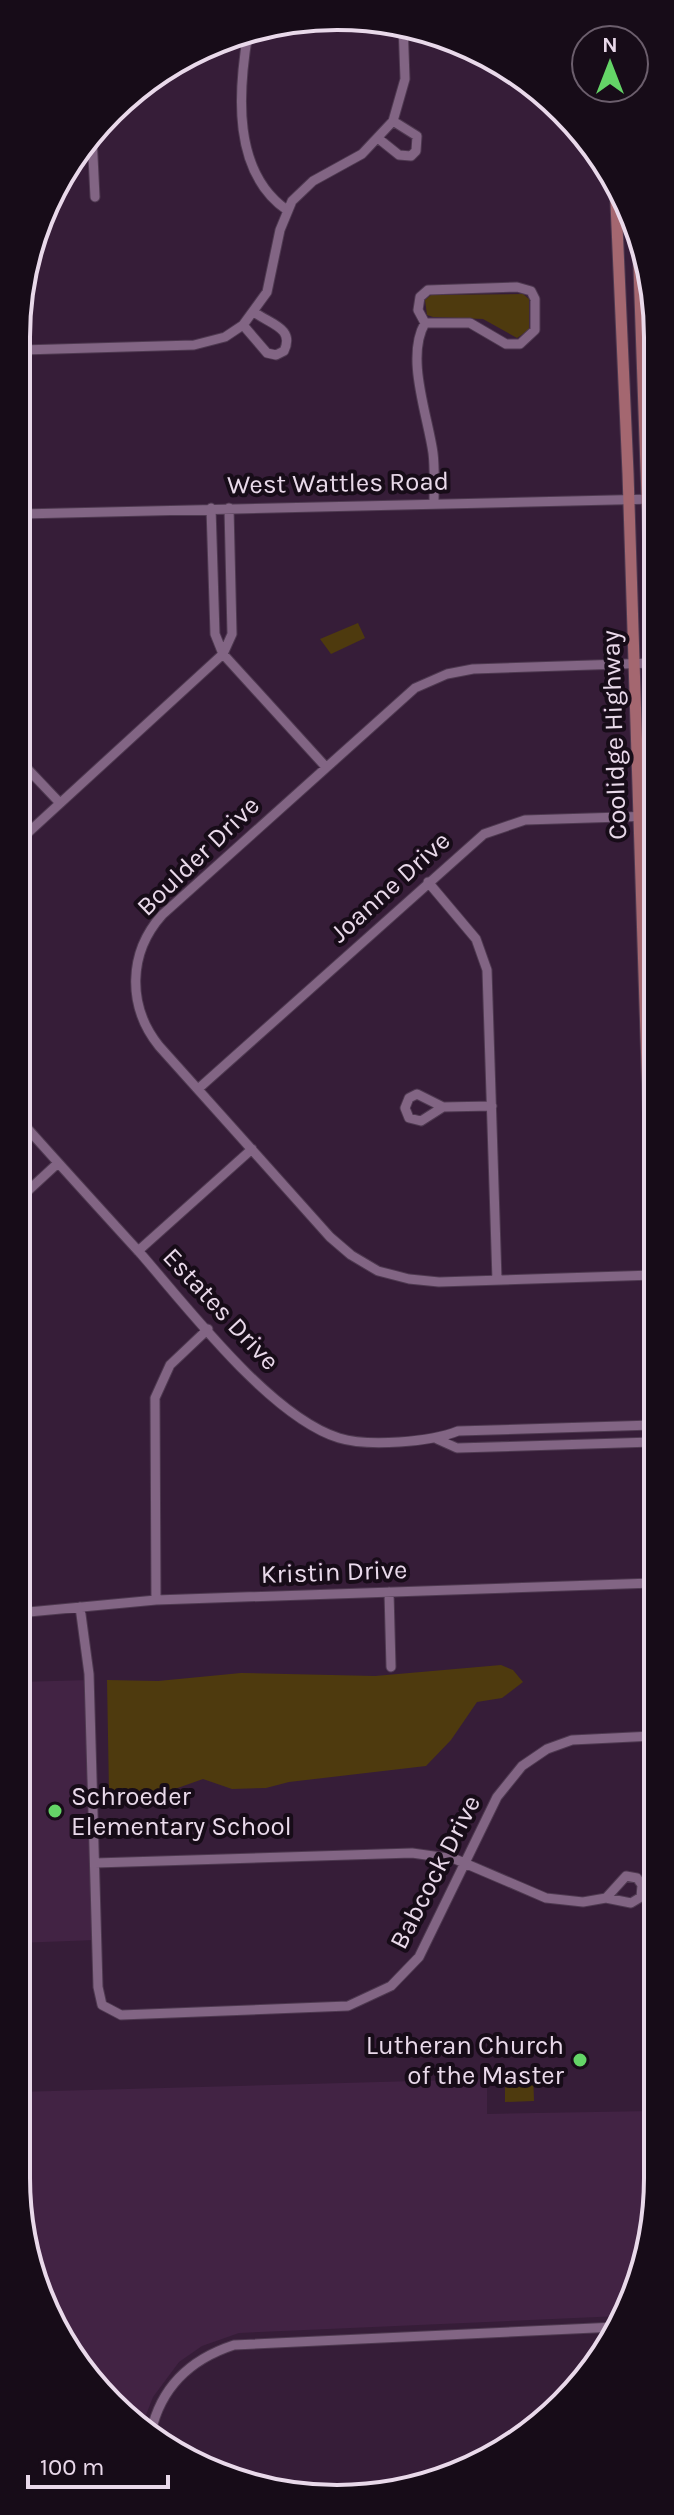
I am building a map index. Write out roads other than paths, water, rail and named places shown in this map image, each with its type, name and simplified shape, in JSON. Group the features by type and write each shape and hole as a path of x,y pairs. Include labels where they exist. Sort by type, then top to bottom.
{"main road":[{"name":"Coolidge Highway","path":"616,210 629,498 644,1000"},
{"path":"620,286 629,299 641,295"},
{"name":"Coolidge Highway","path":"641,299 644,351"}],"street":[{"path":"30,350 194,345 225,337 243,325 267,292 287,210 313,181 362,154 393,121 405,79 404,37"},
{"path":"247,43 243,89 249,161 264,189 287,210"},
{"path":"379,139 399,155 411,156 416,151 417,136 393,121"},
{"path":"93,150 95,197"},
{"path":"425,323 470,323 487,329 506,344 520,344 535,330 535,299 531,291 517,287 428,290 418,305 425,323 419,344 420,398 432,452 434,503"},
{"path":"243,325 267,353 276,355 284,351 288,340 285,332 254,312"},
{"name":"West Wattles Road","path":"30,514 644,499"},
{"path":"211,508 215,634 223,654 325,766"},
{"path":"30,830 223,654 232,634 229,508"},
{"name":"Boulder Drive","path":"644,663 473,669 447,674 404,696 162,915 143,944 135,982 140,1012 154,1040 330,1237 369,1267 421,1281 644,1275"},
{"path":"30,771 59,802"},
{"name":"Joanne Drive","path":"198,1089 473,842 501,826 525,820 644,816"},
{"path":"428,882 470,929 485,960 497,1280"},
{"path":"443,1107 492,1106"},
{"name":"Estates Drive","path":"30,1131 245,1370 295,1416 340,1438 437,1439 458,1431 644,1425"},
{"path":"138,1251 252,1149"},
{"path":"30,1189 58,1163"},
{"path":"156,1600 155,1398 170,1365 208,1329"},
{"name":"Estates Drive","path":"437,1439 457,1448 644,1442"},
{"name":"Kristin Drive","path":"30,1612 156,1600 644,1583"},
{"path":"389,1592 391,1667"},
{"path":"80,1607 89,1674 95,1863 412,1853 465,1863 546,1898 583,1902 606,1898"},
{"name":"Babcock Drive","path":"95,1863 98,1987 105,2008 127,2016 337,2008 371,1998 402,1977 419,1957 505,1784 532,1758 572,1740 644,1736"},
{"path":"153,2424 158,2408 179,2376 206,2356 234,2345 605,2328"}],"place":[{"name":"Schroeder Elementary School","path":"55,1811"},
{"name":"Lutheran Church of the Master","path":"580,2060"}]}
